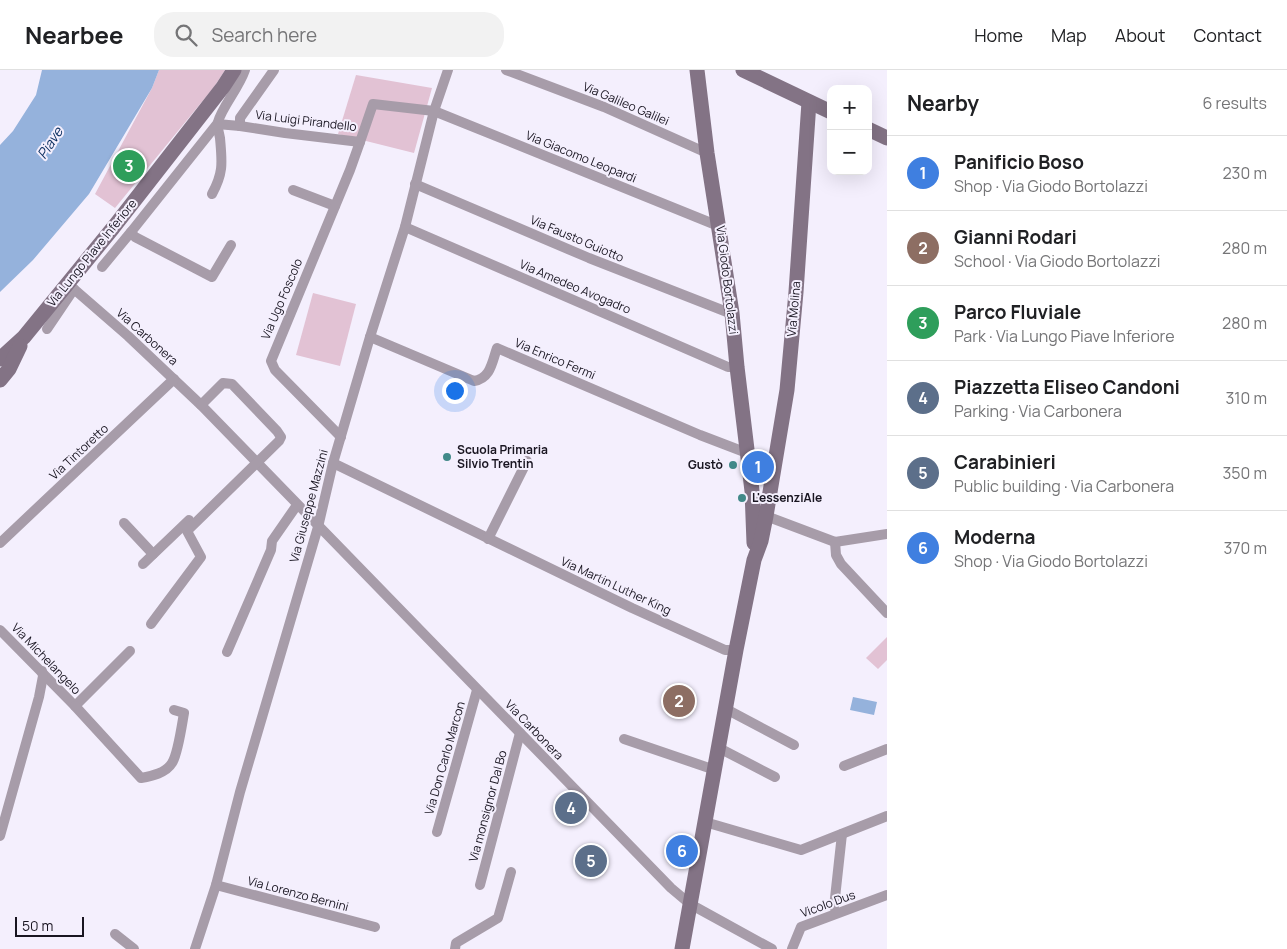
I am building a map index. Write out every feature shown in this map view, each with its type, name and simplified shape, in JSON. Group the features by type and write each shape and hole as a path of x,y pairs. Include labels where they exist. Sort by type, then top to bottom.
{"street":[{"name":"Via Lungo Piave Inferiore","path":"0,359 24,337 71,286 234,70"},
{"path":"223,87 241,70"},
{"path":"102,267 217,124 241,82 245,70"},
{"name":"Via Luigi Pirandello","path":"240,126 240,118 274,70"},
{"name":"Via Giuseppe Mazzini","path":"195,949 216,885 246,773 318,527 341,437 405,227 434,111 448,70"},
{"name":"Via Galileo Galilei","path":"506,70 604,107 707,153"},
{"name":"Via Giodo Bortolazzi","path":"696,70 732,312 752,491 754,560"},
{"path":"743,70 827,110"},
{"name":"Via Molina","path":"766,516 787,390 796,292 809,102"},
{"name":"Via Luigi Pirandello","path":"217,124 360,142 373,104 434,111"},
{"name":"Via Giacomo Leopardi","path":"434,111 716,225 720,224"},
{"path":"212,194 220,180 222,169 217,124"},
{"path":"870,130 887,138"},
{"name":"Via Ugo Foscolo","path":"341,437 275,370 271,361 360,142"},
{"name":"Via Fausto Guiotto","path":"415,184 589,258 727,312 732,312"},
{"path":"293,190 335,206"},
{"name":"Via Amedeo Avogadro","path":"405,227 728,367 737,367"},
{"path":"131,232 135,237 212,278 231,245"},
{"path":"47,329 71,286"},
{"name":"Via Carbonera","path":"71,286 201,405 671,888 690,904 772,949"},
{"path":"0,380 9,369 24,337"},
{"name":"Via Enrico Fermi","path":"370,337 474,381 482,379 488,373 497,348 747,453"},
{"name":"Via Tintoretto","path":"0,543 174,379"},
{"path":"142,564 254,461 280,441 281,437 277,430 232,384 224,383 201,405"},
{"path":"151,624 201,557 187,531 254,461"},
{"path":"488,539 527,461"},
{"name":"Via Martin Luther King","path":"334,463 488,539 666,623 726,650 736,650"},
{"name":"Via Giodo Bortolazzi","path":"682,949 736,650 754,560 761,541 766,516 758,510 752,491"},
{"path":"227,652 271,550 272,541 297,505"},
{"path":"766,516 835,542 887,534"},
{"path":"124,522 153,554"},
{"path":"835,542 836,554 840,564 887,613"},
{"name":"Via Michelangelo","path":"0,630 42,671 142,778 153,776 166,770 173,762 184,713 174,710"},
{"name":"Via Michelangelo","path":"75,706 130,651"},
{"path":"0,836 4,804 39,697 43,676 42,671"},
{"name":"Via Don Carlo Marcon","path":"437,832 478,690"},
{"path":"726,709 794,745"},
{"name":"Via monsignor Dal Bo","path":"480,885 520,733"},
{"path":"624,739 715,770"},
{"path":"719,748 775,777"},
{"path":"844,766 887,749"},
{"path":"705,822 801,850 887,816"},
{"path":"834,906 842,834"},
{"path":"455,949 456,943 498,918 511,872"},
{"name":"Via Lorenzo Bernini","path":"216,885 375,927"},
{"name":"Vicolo Dus","path":"792,949 801,927 887,895"},
{"path":"115,934 134,949"}],"shaded area":[{"path":"159,70 225,70 214,87 115,208 95,194 152,88"},
{"path":"356,75 432,88 414,153 338,134"},
{"path":"313,293 356,304 340,366 296,355"},
{"path":"887,637 887,660 878,669 866,658"}],"water":[{"name":"Piave","path":"42,70 159,70 152,88 89,194 33,260 0,292 0,145 13,131 36,95"},
{"path":"853,697 877,702 874,715 850,710"}],"place":[{"name":"Parco Fluviale","path":"129,166"},
{"name":"Scuola Primaria Silvio Trentin","path":"447,457"},
{"name":"Gustò","path":"733,465"},
{"name":"Panificio Boso","path":"758,467"},
{"name":"L'essenziAle","path":"742,498"},
{"name":"Gianni Rodari","path":"679,701"},
{"name":"Piazzetta Eliseo Candoni","path":"571,808"},
{"name":"Moderna","path":"682,851"},
{"name":"Carabinieri","path":"591,861"}]}
